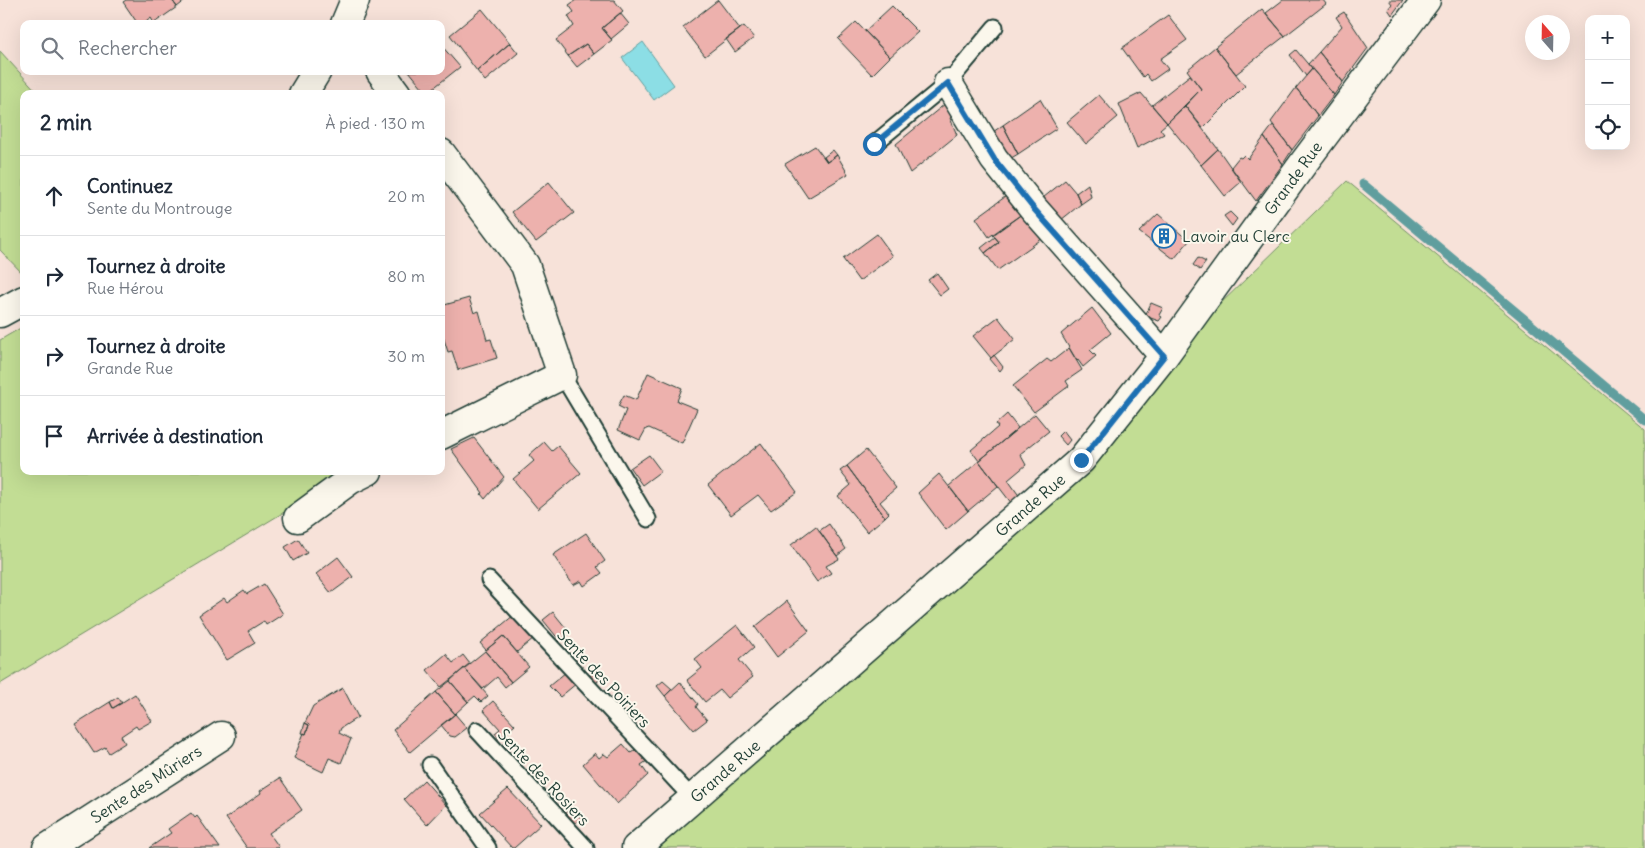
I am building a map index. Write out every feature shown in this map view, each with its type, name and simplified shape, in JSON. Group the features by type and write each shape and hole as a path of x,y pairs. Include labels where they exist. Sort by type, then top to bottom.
{"street":[{"path":"347,20 356,0"},
{"name":"Grande Rue","path":"636,848 1081,460 1164,356 1305,161 1426,0"},
{"path":"305,90 315,75"},
{"path":"383,75 394,90"},
{"path":"948,83 994,159 1034,209 1164,356"},
{"path":"445,158 525,265 562,375 445,433"},
{"path":"0,313 20,302"},
{"path":"298,518 350,480 360,475"},
{"name":"Sente des Mûriers","path":"47,848 221,736"}],"lane":[{"path":"874,144 948,83 995,27"},
{"path":"562,375 648,519"},
{"name":"Sente des Poiriers","path":"489,580 693,799"},
{"name":"Sente des Rosiers","path":"477,730 586,848"},
{"path":"430,765 488,848"}],"green space":[{"path":"0,51 35,90 20,90 20,271 0,250"},
{"path":"1347,181 1645,429 1645,848 659,848"},
{"path":"20,328 20,475 345,475 0,684 0,340"}],"water":[{"path":"643,42 674,85 654,100 622,58"}],"building":[{"path":"126,0 172,0 177,7 158,20 152,20 151,18 148,20 135,20 123,2"},
{"path":"172,0 186,0 177,7"},
{"path":"576,0 614,0 623,11 602,28 612,40 594,54 586,44 568,56 556,40 574,26 568,16 574,12 569,5"},
{"path":"718,0 740,29 705,56 683,27"},
{"path":"1283,0 1323,0 1326,4 1285,36 1266,13"},
{"path":"1389,0 1403,0 1392,15 1388,9 1392,4"},
{"path":"892,6 918,32 890,57 865,31"},
{"path":"482,9 510,43 477,71 450,35"},
{"path":"1262,9 1285,36 1236,74 1215,47"},
{"path":"1344,12 1368,48 1343,82 1319,52 1342,26 1336,17"},
{"path":"620,13 629,24 611,39 602,28"},
{"path":"1168,15 1187,40 1160,59 1168,69 1151,81 1146,74 1143,77 1122,48"},
{"path":"856,22 890,57 872,75 838,39"},
{"path":"744,26 754,38 735,52 726,39"},
{"path":"510,43 518,53 485,81 477,71"},
{"path":"586,44 594,54 577,67 568,56"},
{"path":"1215,47 1245,86 1203,128 1185,106 1201,89 1187,70"},
{"path":"445,50 460,67 431,90 425,90 412,75 445,75"},
{"path":"1296,50 1312,69 1306,76 1290,55"},
{"path":"1319,52 1343,82 1334,95 1308,64"},
{"path":"1312,69 1334,95 1318,116 1296,88"},
{"path":"1190,75 1201,89 1167,123 1152,105"},
{"path":"1296,88 1318,116 1292,150 1271,122"},
{"path":"1141,93 1167,123 1160,129 1164,134 1137,148 1119,104"},
{"path":"1099,95 1118,117 1086,144 1067,122"},
{"path":"951,99 957,112 950,118 957,135 910,173 896,144"},
{"path":"1040,99 1057,128 1018,154 1003,125"},
{"path":"1185,106 1218,149 1201,165 1167,123"},
{"path":"1003,125 1018,154 1003,163 990,134"},
{"path":"1273,125 1292,150 1283,164 1264,137"},
{"path":"1264,137 1283,164 1256,201 1231,167 1239,157 1241,158 1244,155 1248,159"},
{"path":"815,146 827,162 837,155 848,174 808,198 785,164"},
{"path":"1218,149 1241,182 1225,196 1201,165"},
{"path":"833,150 837,155 827,162 824,157"},
{"path":"1065,180 1076,193 1081,204 1056,224 1038,202"},
{"path":"549,182 574,213 536,242 512,212"},
{"path":"1088,184 1091,197 1081,204 1076,193"},
{"path":"1009,194 1026,211 989,237 976,218"},
{"path":"1026,211 1046,236 998,270 985,253 999,242 993,235"},
{"path":"1230,212 1237,219 1232,226 1224,216"},
{"name":"Lavoir au Clerc","path":"1158,214 1189,241 1174,259 1139,232"},
{"path":"877,234 893,256 859,281 843,259"},
{"path":"995,237 999,242 985,253 981,248"},
{"path":"1198,258 1206,262 1200,270 1193,265"},
{"path":"937,273 948,289 940,295 928,280"},
{"path":"469,298 474,313 479,311 487,340 491,339 497,358 458,370 452,351 448,352 445,343 445,305"},
{"path":"1151,303 1163,308 1159,315 1162,317 1159,321 1145,316"},
{"path":"1092,308 1111,333 1090,350 1096,356 1083,367 1077,361 1061,334"},
{"path":"998,317 1015,339 991,358 973,336"},
{"path":"1069,348 1082,370 1066,381 1069,386 1034,412 1013,386 1047,359 1051,362"},
{"path":"994,355 1003,367 1000,371 990,359"},
{"path":"648,373 682,388 677,401 697,409 682,443 649,428 646,429 640,440 618,430 626,410 618,406 624,395 636,400"},
{"path":"1007,414 1018,428 979,461 971,450 998,427 996,424"},
{"path":"1035,414 1049,431 1020,454 1026,465 1008,480 1020,497 1012,504 979,461"},
{"path":"1063,431 1070,440 1066,445 1058,436"},
{"path":"474,438 504,477 485,499 481,494 483,493 451,449"},
{"path":"544,442 552,451 558,446 581,473 538,509 513,479 534,461 529,455"},
{"path":"761,443 797,492 771,510 758,495 731,515 708,485"},
{"path":"866,450 896,488 880,502 889,513 885,517 847,466"},
{"path":"649,455 661,471 642,485 630,468"},
{"path":"979,461 998,486 968,511 949,486"},
{"path":"847,466 885,517 867,532 838,496 851,485 840,471"},
{"path":"939,474 968,511 946,530 918,493"},
{"path":"829,524 846,549 837,556 819,531"},
{"path":"816,526 839,559 826,566 831,573 817,582 791,545"},
{"path":"586,533 605,561 597,567 602,573 584,586 581,581 573,585 553,555"},
{"path":"298,539 307,553 293,561 285,547"},
{"path":"338,557 353,577 331,593 316,574"},
{"path":"264,584 283,614 266,625 264,621 248,631 255,643 227,660 199,615 224,598 227,602 244,590 247,594"},
{"path":"787,601 809,631 777,657 755,627"},
{"path":"553,612 570,633 560,641 543,620"},
{"path":"514,615 534,638 517,652 503,636 486,650 480,643"},
{"path":"737,625 754,647 739,660 753,677 727,698 720,690 705,702 687,680 702,668 695,659"},
{"path":"503,636 529,667 511,682 485,651"},
{"path":"485,651 511,682 505,687 497,677 483,689 464,668"},
{"path":"446,654 453,663 463,655 470,664 441,687 427,670"},
{"path":"464,668 488,696 481,702 475,696 468,702 450,681"},
{"path":"595,670 602,676 594,686 587,679"},
{"path":"566,672 577,683 560,697 549,686"},
{"path":"450,681 468,702 455,714 436,692"},
{"path":"663,681 672,689 665,696 657,686"},
{"path":"680,682 698,704 696,707 707,720 694,730 665,696"},
{"path":"343,688 358,717 341,728 339,733 351,739 341,763 329,758 323,772 294,758 304,733 306,734 309,725 305,723 313,706"},
{"path":"436,692 455,714 410,752 393,730"},
{"path":"135,694 152,721 138,729 136,726 121,736 125,743 109,753 105,747 94,753 75,724 110,702 113,708"},
{"path":"118,697 122,703 113,708 110,702"},
{"path":"493,701 515,725 499,739 495,733 500,729 483,710"},
{"path":"455,714 467,728 455,737 450,736 441,725"},
{"path":"305,723 309,725 306,734 302,733"},
{"path":"623,744 631,753 639,747 650,759 641,765 648,775 617,804 583,764 595,753 599,758 604,754 608,757"},
{"path":"280,778 302,810 269,833 278,848 247,848 226,818"},
{"path":"424,780 446,805 427,825 404,799"},
{"path":"508,789 541,824 514,848 480,813"},
{"path":"571,808 581,818 570,828 560,817"},
{"path":"191,813 195,818 197,816 220,848 149,848 171,833 168,829"}],"waterway":[{"path":"1363,184 1645,420"}],"place":[{"name":"Lavoir au Clerc","path":"1164,236"}],"route":[{"path":"874,144 948,83 994,159 1034,209 1164,356 1081,460"}]}
